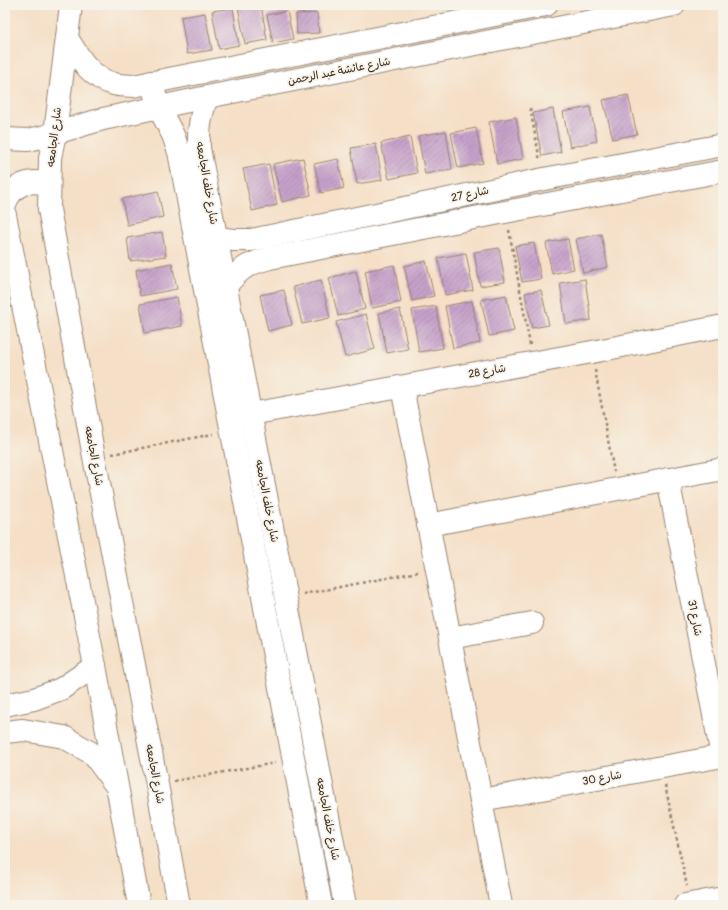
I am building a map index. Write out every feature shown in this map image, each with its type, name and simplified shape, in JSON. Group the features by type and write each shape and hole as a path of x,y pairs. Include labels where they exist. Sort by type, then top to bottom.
{"street":[{"name":"شارع الجامعه","path":"71,5 55,133 50,158 49,209 94,457 179,905"},
{"path":"67,38 84,65 98,78 115,85 133,86 546,5"},
{"name":"شارع عائشة عبد الرحمن","path":"5,139 28,140 103,119 612,11 674,5"},
{"name":"شارع خلف الجامعه","path":"151,82 158,108 173,135 179,152 321,905"},
{"name":"شارع خلف الجامعه","path":"207,97 198,131 199,148 345,905"},
{"name":"شارع 27","path":"217,238 251,240 544,179 723,145"},
{"path":"226,286 237,272 252,263 505,212 723,172"},
{"path":"5,204 13,190 26,183 42,182 49,185"},
{"path":"5,215 95,666 139,905"},
{"name":"شارع 28","path":"251,414 534,363 723,326"},
{"path":"402,387 501,905"},
{"path":"428,524 723,469"},
{"name":"شارع 31","path":"668,479 723,756"},
{"path":"450,638 532,623"},
{"path":"5,705 34,699 61,689 95,666"},
{"path":"282,700 304,696"},
{"path":"5,732 23,730 64,737 92,754 117,787"},
{"name":"شارع 30","path":"481,800 723,756"},
{"path":"688,904 723,898"}],"path":[{"path":"530,108 544,179"},
{"path":"505,212 534,363"},
{"path":"592,352 617,489"},
{"path":"94,457 231,430"},
{"path":"285,597 437,569"},
{"path":"157,784 293,759"},
{"path":"661,768 688,904"}],"building":[{"path":"247,5 261,5 267,40 245,44 238,7"},
{"path":"233,8 239,45 219,49 212,11"},
{"path":"287,11 293,39 273,43 267,15"},
{"path":"205,13 212,50 187,54 181,17"},
{"path":"317,13 319,33 297,34 296,14"},
{"path":"628,95 637,134 613,139 603,100"},
{"path":"590,107 597,141 570,147 563,112"},
{"path":"553,109 561,152 542,156 533,113"},
{"path":"516,117 523,159 497,164 489,122"},
{"path":"476,128 483,163 458,168 451,133"},
{"path":"446,131 452,169 425,174 418,136"},
{"path":"410,137 417,173 389,179 381,143"},
{"path":"376,144 382,180 357,184 351,148"},
{"path":"303,158 311,195 282,202 273,164"},
{"path":"338,159 344,188 321,193 314,164"},
{"path":"269,164 277,205 252,211 243,169"},
{"path":"158,191 163,217 127,225 122,199"},
{"path":"162,232 166,256 130,261 127,238"},
{"path":"601,234 608,267 583,273 576,239"},
{"path":"568,239 574,269 552,274 546,243"},
{"path":"534,243 541,279 522,282 515,246"},
{"path":"499,248 505,282 480,286 474,252"},
{"path":"466,253 473,290 445,295 438,258"},
{"path":"426,261 434,296 412,301 404,266"},
{"path":"172,263 177,289 140,296 136,270"},
{"path":"394,265 401,302 372,308 365,271"},
{"path":"356,271 365,309 338,316 329,278"},
{"path":"585,279 591,320 566,324 560,283"},
{"path":"321,280 330,318 302,324 293,287"},
{"path":"284,290 292,325 268,331 260,295"},
{"path":"541,290 549,325 532,328 525,293"},
{"path":"506,295 514,331 489,336 481,300"},
{"path":"177,297 182,326 145,333 140,304"},
{"path":"472,301 480,343 453,348 445,306"},
{"path":"436,306 443,348 419,352 412,310"},
{"path":"400,309 408,349 387,353 379,313"},
{"path":"366,314 375,349 345,357 336,322"}]}
